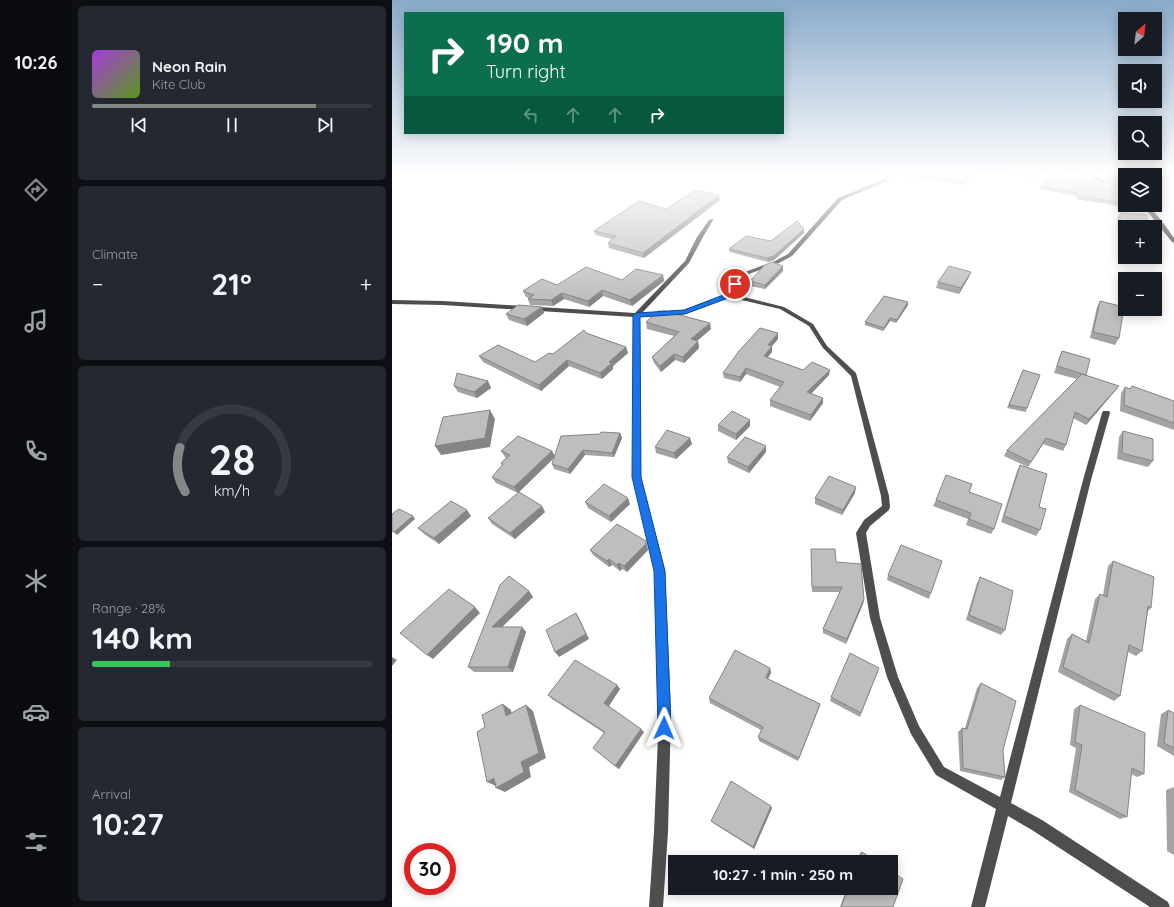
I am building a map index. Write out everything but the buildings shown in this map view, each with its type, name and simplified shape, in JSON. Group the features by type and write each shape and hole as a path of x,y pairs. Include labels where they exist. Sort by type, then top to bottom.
{"main road":[{"path":"1153,215 1174,241"}],"street":[{"path":"729,295 735,284 744,274 777,262 790,255 825,215"},
{"path":"656,907 662,832 665,713 660,571 636,477 637,315 687,262 711,220"},
{"path":"392,302 443,303 637,315 685,312 729,295 782,308 812,325 825,347 854,375 886,502 886,507 867,523 861,533 875,618 893,677 915,730 940,771 1037,825 1163,907"},
{"path":"978,907 1005,806 1018,748 1106,414"}],"route":[{"path":"664,728 665,713 660,571 636,477 637,315 685,312 729,295 735,284"}]}
